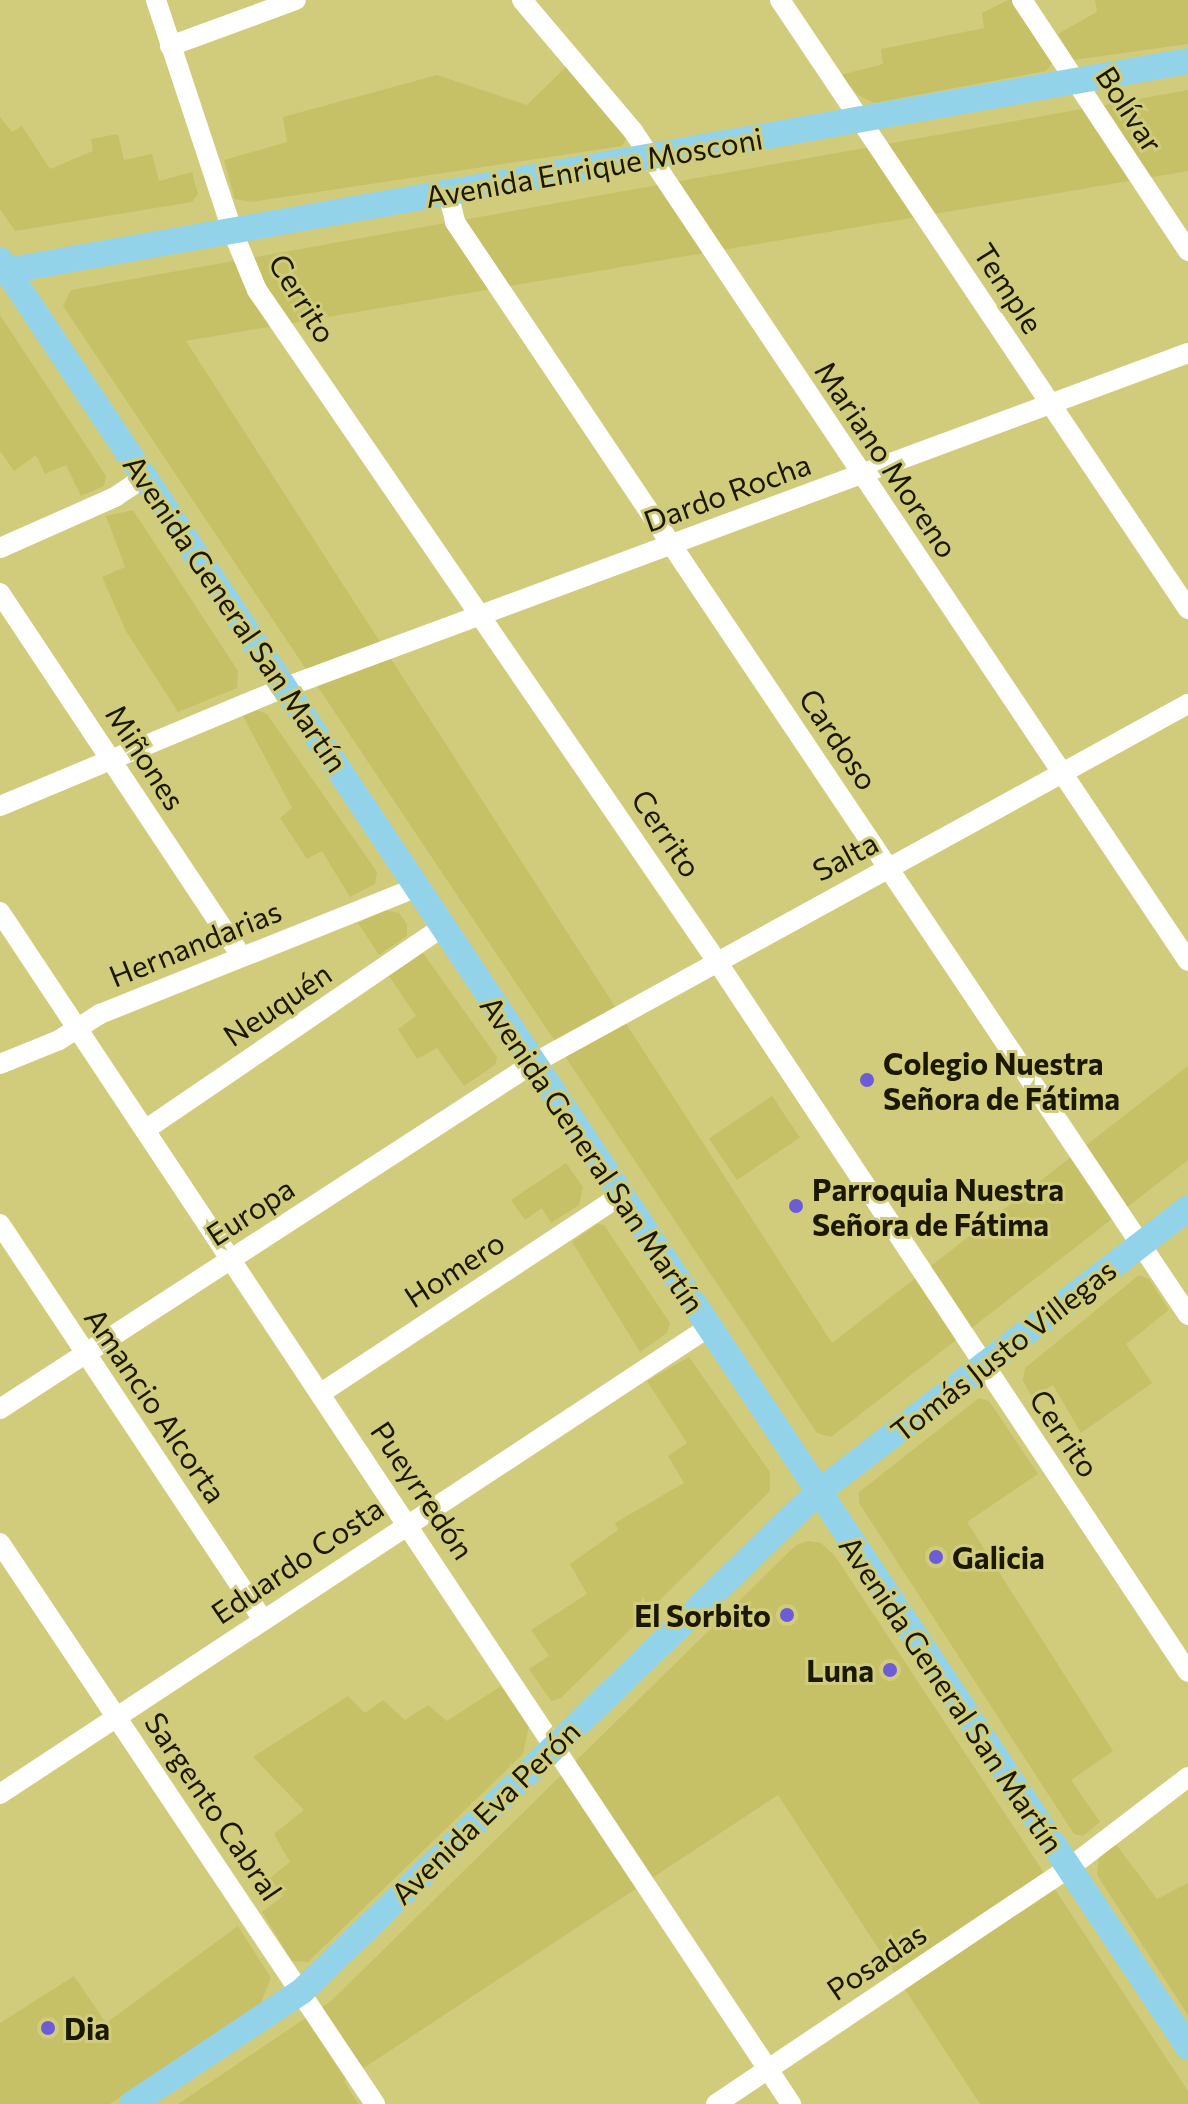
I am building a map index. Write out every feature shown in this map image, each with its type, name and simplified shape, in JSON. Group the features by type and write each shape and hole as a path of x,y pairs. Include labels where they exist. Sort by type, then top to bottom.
{"main road":[{"name":"Avenida Enrique Mosconi","path":"2,267 651,158 1188,61"},
{"name":"Avenida General San Martín","path":"2,267 286,687 532,1064 1188,2047"},
{"name":"Tomás Justo Villegas","path":"817,1493 1188,1208"},
{"name":"Avenida Eva Perón","path":"132,2104 302,1991 555,1743 817,1493"}],"street":[{"name":"Cerrito","path":"156,0 232,230 257,290 716,960 1188,1672"},
{"path":"170,46 296,0"},
{"name":"Mariano Moreno","path":"522,0 651,158 1060,775 1188,961"},
{"name":"Temple","path":"780,0 863,119 1050,407 1188,609"},
{"name":"Bolívar","path":"1022,0 1188,251"},
{"name":"Cardoso","path":"448,193 455,222 1188,1315"},
{"name":"Dardo Rocha","path":"0,806 286,687 1050,407 1188,353"},
{"path":"0,548 115,497 145,477"},
{"name":"Miñones","path":"0,593 241,956"},
{"name":"Salta","path":"532,1064 716,960 1188,704"},
{"name":"Hernandarias","path":"0,1064 78,1028 100,1014 418,887"},
{"name":"Pueyrredón","path":"0,912 409,1521 791,2104"},
{"name":"Neuquén","path":"145,1130 443,927"},
{"name":"Europa","path":"0,1409 532,1064"},
{"name":"Homero","path":"321,1393 621,1195"},
{"name":"Amancio Alcorta","path":"0,1224 262,1618"},
{"name":"Eduardo Costa","path":"0,1794 409,1521 709,1327"},
{"name":"Sargento Cabral","path":"0,1543 375,2104"},
{"name":"Posadas","path":"716,2104 1069,1868 1188,1777"}],"shaded area":[{"path":"1014,0 1053,62 1046,71 874,103 858,95 841,75 883,64 881,49 984,28 982,13"},
{"path":"1095,0 1188,0 1188,44 1073,60 1058,34 1097,12"},
{"path":"569,64 626,139 622,146 251,202 235,199 224,160 287,142 283,117 437,75 527,105"},
{"path":"1188,90 1188,171 186,341 832,1343 1188,1066 1188,1160 831,1437 817,1433 63,306 71,290"},
{"path":"0,117 12,132 22,126 50,169 93,151 91,139 118,134 124,160 152,154 159,181 192,172 198,194 192,202 15,231 0,209"},
{"path":"0,315 106,476 104,486 81,496 66,465 45,474 36,455 14,471 0,451"},
{"path":"133,510 238,671 237,688 178,712 126,631 102,577 125,567 106,516"},
{"path":"256,710 267,714 377,872 375,884 350,897 322,851 307,859 280,818 292,808 243,716"},
{"path":"385,910 399,913 407,924 407,936 379,955 358,923"},
{"path":"423,953 497,1057 495,1065 464,1086 437,1048 417,1059 398,1029 416,1016 389,976"},
{"path":"772,1096 800,1137 737,1180 709,1138"},
{"path":"566,1163 583,1187 579,1205 551,1223 542,1208 525,1220 511,1200"},
{"path":"597,1224 604,1225 670,1323 667,1333 640,1352 572,1242"},
{"path":"1139,1275 1149,1279 1169,1310 1126,1344 1152,1383 1081,1433 1053,1385 1032,1398 1023,1380 1025,1368"},
{"path":"689,1357 770,1472 770,1491 561,1698 551,1701 529,1669 549,1656 531,1630 587,1594 570,1564 618,1530 615,1523 684,1483 668,1456 687,1443 647,1381"},
{"path":"979,1398 989,1401 1038,1474 967,1522 1113,1751 1071,1780 1100,1822 1083,1836 1074,1834 859,1503 859,1492"},
{"path":"808,1541 821,1543 835,1556 1188,2091 1188,2104 980,2104 778,1795 344,2081 358,2104 178,2104 331,2001 796,1545"},
{"path":"501,1686 529,1726 523,1754 308,1962 292,1961 262,1912 283,1896 270,1878 290,1862 274,1834 304,1810 253,1757 348,1696 365,1713 383,1700 405,1720 428,1705 447,1721"},
{"path":"1115,1843 1157,1899 1188,1883 1188,2015 1097,1875 1099,1856"},
{"path":"238,1926 271,1978 260,2005 110,2104 0,2104 0,2023 74,1976 106,2023"}],"place":[{"name":"Colegio Nuestra Señora de Fátima","path":"867,1080"},
{"name":"Parroquia Nuestra Señora de Fátima","path":"796,1206"},
{"name":"Galicia","path":"936,1557"},
{"name":"El Sorbito","path":"787,1615"},
{"name":"Luna","path":"890,1670"},
{"name":"Dia","path":"48,2028"}]}
